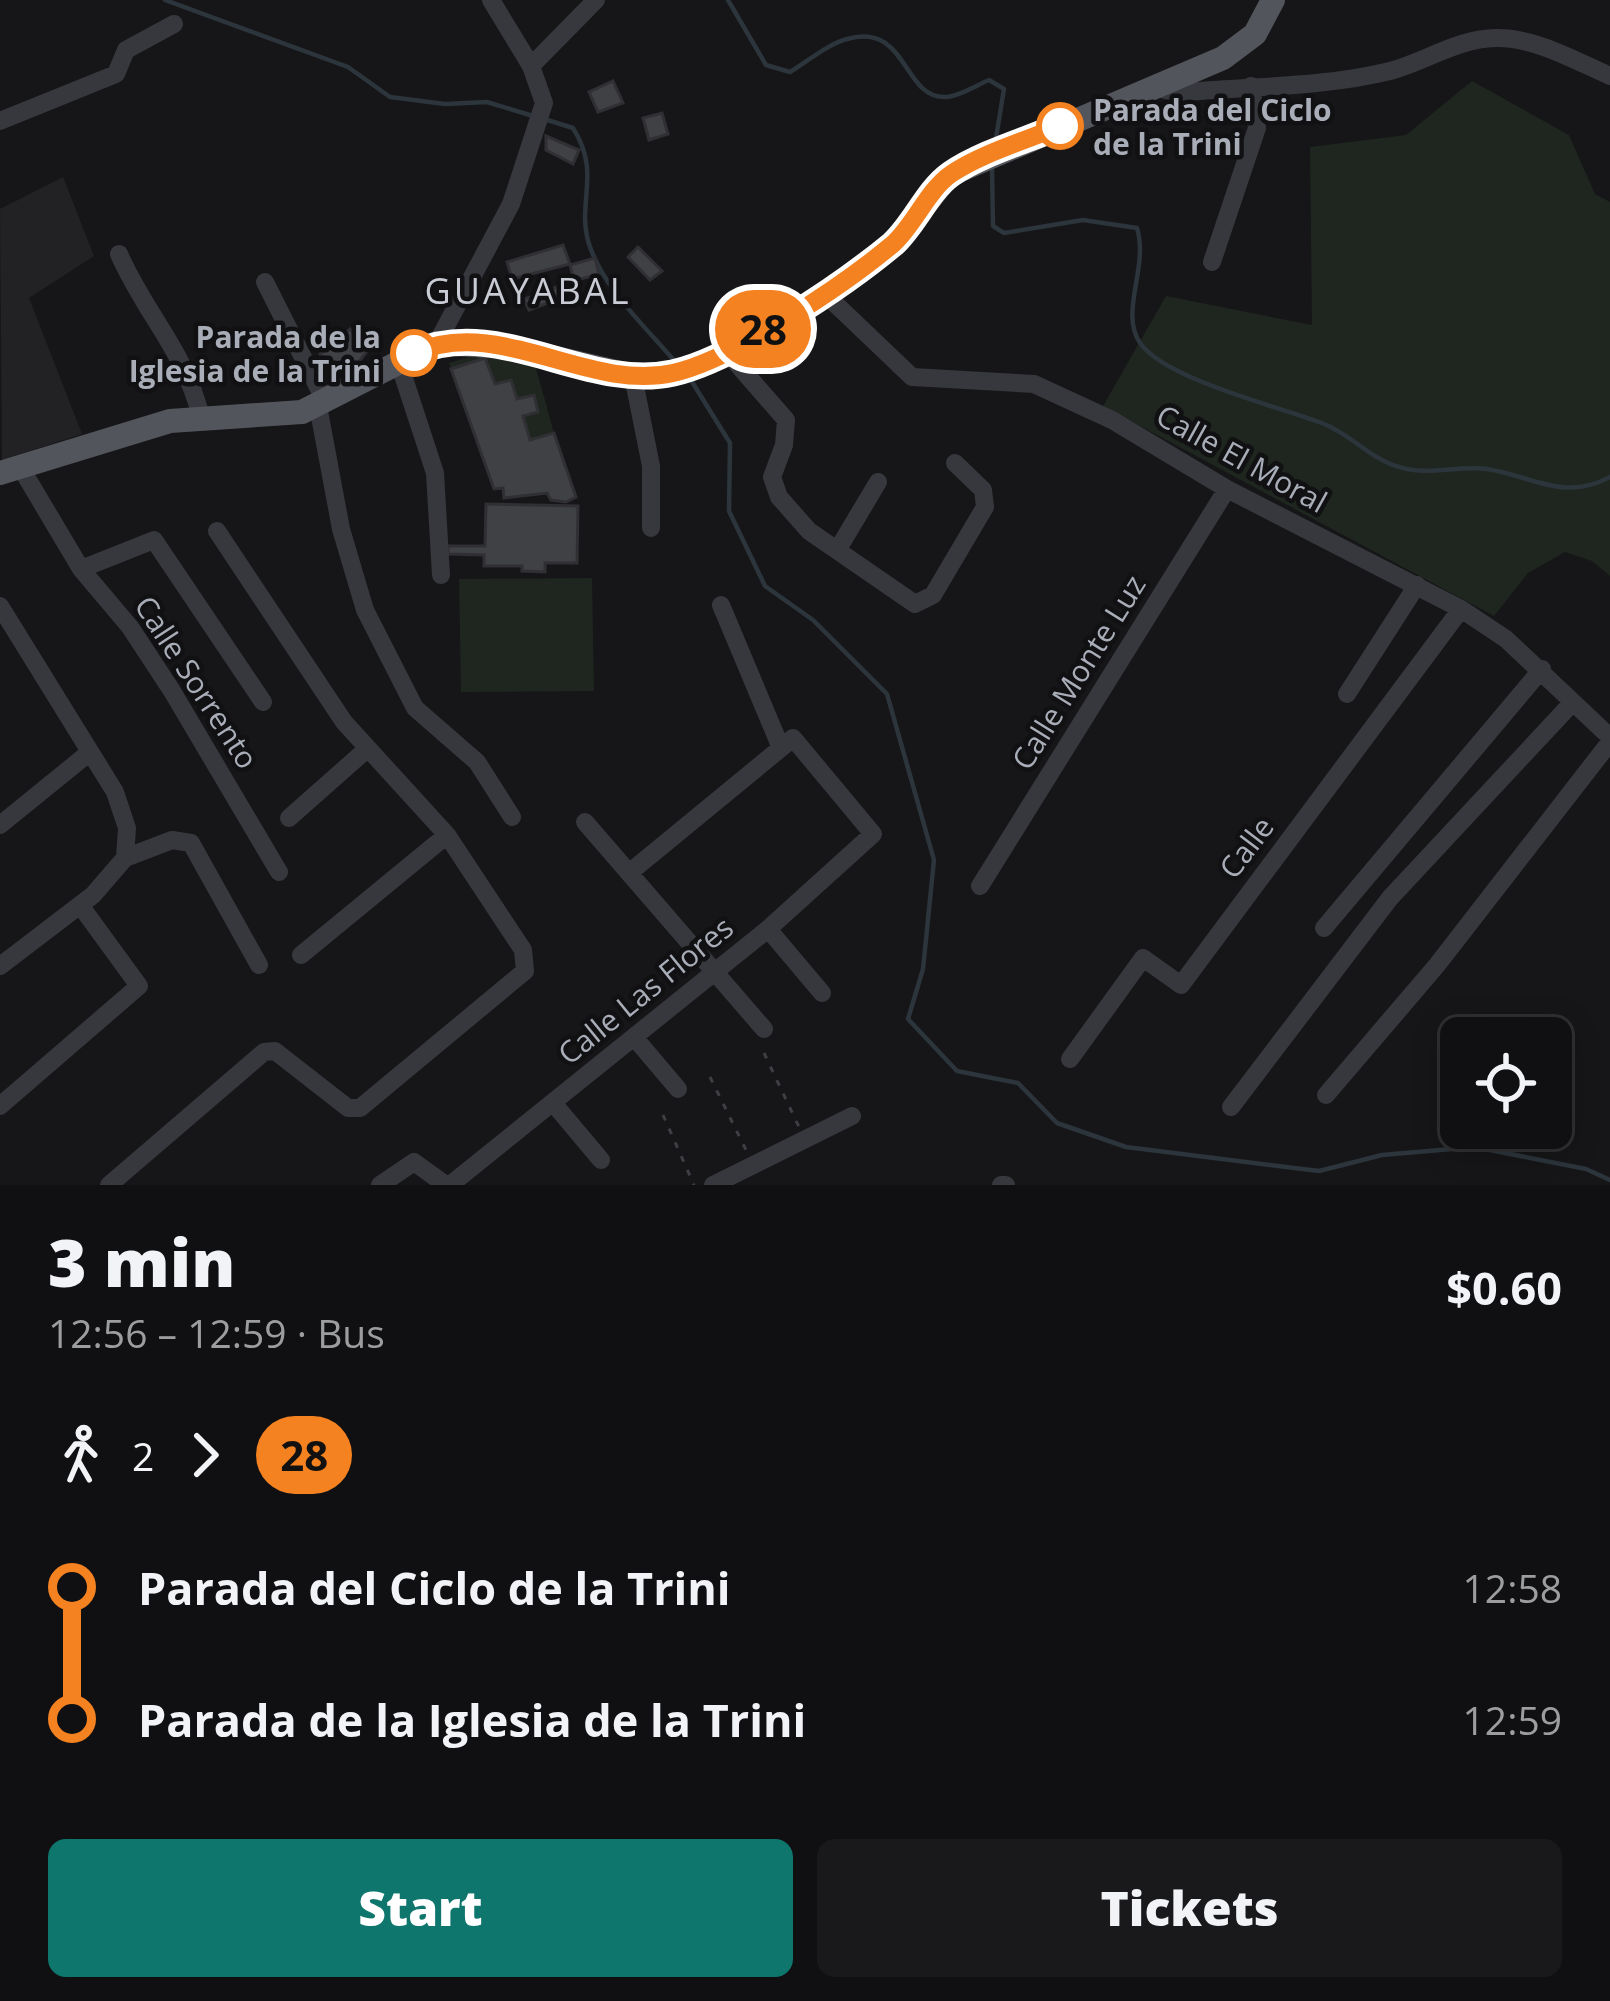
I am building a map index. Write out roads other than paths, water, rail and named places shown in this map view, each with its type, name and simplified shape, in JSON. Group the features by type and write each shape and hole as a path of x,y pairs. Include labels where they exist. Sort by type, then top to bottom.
{"main road":[{"path":"11,470 170,421 302,412 436,343 509,347 633,376 672,374 716,356 825,293 896,241 949,175 1242,47 1273,0"}],"street":[{"path":"436,343 511,204 544,103 531,66 490,0"},
{"path":"531,66 596,0"},
{"path":"0,121 116,74 126,50 174,24"},
{"path":"1155,87 1177,93 1329,82 1394,70 1450,44 1499,38 1537,46 1610,76"},
{"path":"1212,262 1257,128 1251,86"},
{"path":"119,254 135,291 184,362 201,417"},
{"path":"266,282 322,405 341,529 365,610 415,708 477,762 512,817"},
{"name":"Calle El Moral","path":"825,293 912,377 1034,384 1112,420 1227,489 1417,584 1461,609 1542,669 1610,739"},
{"path":"716,356 744,371 786,420 784,445 773,468 774,488 809,531 907,601 926,602 985,507 983,490 955,463"},
{"path":"398,360 435,473 441,574"},
{"path":"633,376 651,466 651,528"},
{"name":"Calle Sorrento","path":"11,470 81,569 130,627 279,872"},
{"path":"838,549 878,482"},
{"name":"Calle Monte Luz","path":"980,886 1227,489"},
{"path":"109,1185 264,1052 274,1051 348,1108 360,1108 525,970 524,950 447,835 367,749 217,531"},
{"path":"81,569 154,539 262,702"},
{"path":"1347,694 1417,584"},
{"path":"629,873 782,748 721,605"},
{"path":"0,606 123,809 125,858"},
{"name":"Calle","path":"1070,1059 1142,958 1181,985 1461,609"},
{"path":"1324,928 1542,669"},
{"path":"1231,1107 1390,898 1574,702"},
{"name":"Calle Las Flores","path":"448,1185 768,929 873,834 794,738 782,748"},
{"path":"1326,1095 1438,965 1610,739"},
{"path":"289,818 367,749"},
{"path":"0,825 90,752"},
{"path":"585,822 764,1028"},
{"path":"302,955 447,835"},
{"path":"0,966 80,905 125,858 182,837 191,843 259,964"},
{"path":"2,1102 139,986 80,905"},
{"path":"768,929 822,993"},
{"path":"634,1037 678,1089"},
{"path":"554,1104 602,1160"},
{"path":"713,1185 852,1116"},
{"path":"380,1185 414,1162 448,1185"}],"waterway":[{"path":"165,0 348,67 390,97 445,104 487,102 533,116"},
{"path":"728,0 766,65 790,72 840,41 867,37 893,50 931,94 950,96 989,80 1004,89 995,144"},
{"path":"544,119 573,128 581,144 587,174 586,229 596,261 627,308 677,364"},
{"path":"992,167 993,226 1004,233 1083,220 1137,228 1140,258 1134,331 1140,343 1174,369 1324,424 1377,457 1408,469 1487,469 1563,487 1610,477"},
{"path":"689,377 730,443 729,511 765,586 813,620 887,694 934,860 923,969 908,1019 957,1071 1018,1083 1057,1123 1126,1147 1319,1171 1382,1155 1475,1147 1586,1169 1610,1180"}],"place":[{"name":"Parada del Ciclo de la Trini","path":"1060,126"},
{"name":"Parada de la Iglesia de la Trini","path":"414,353"}],"district":[{"name":"GUAYABAL","path":"528,290"}]}
